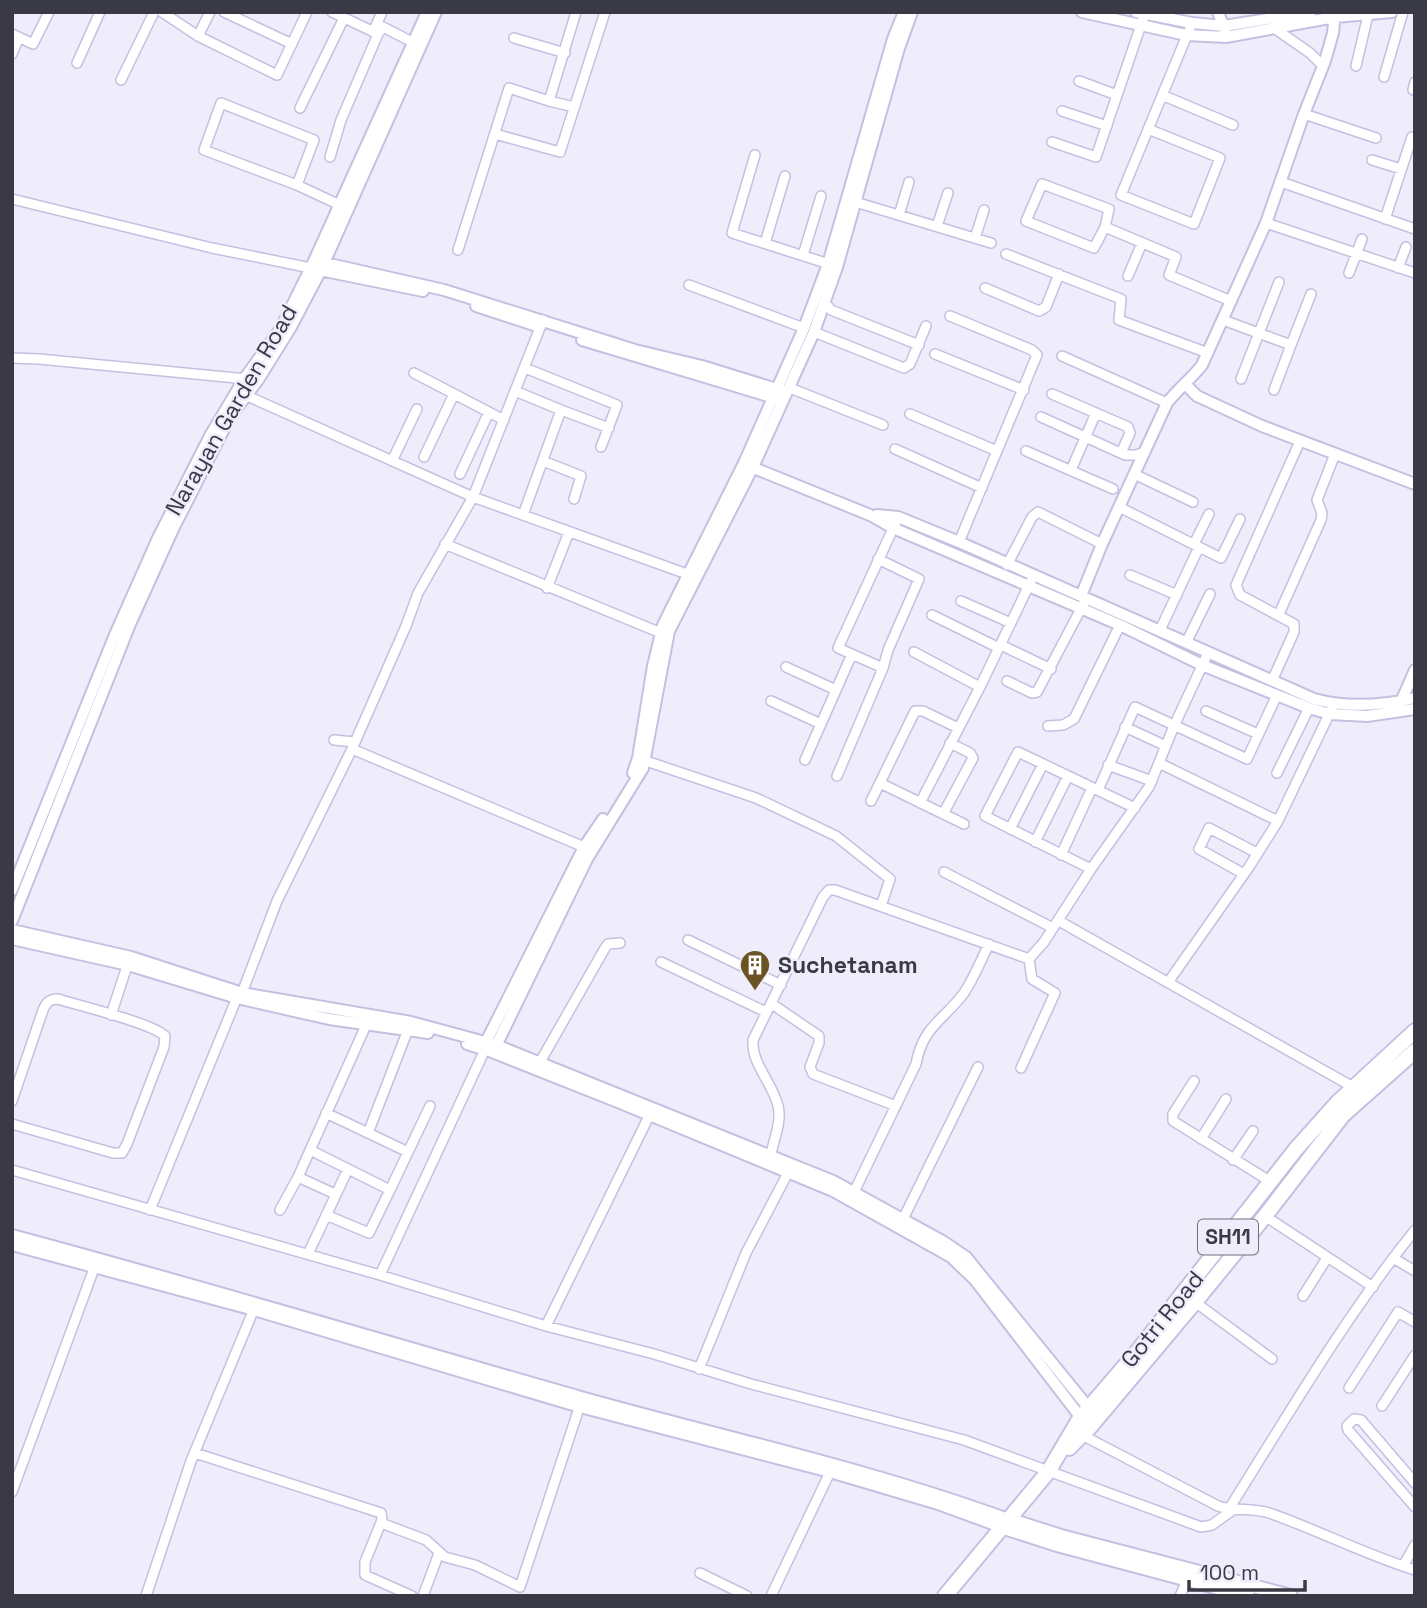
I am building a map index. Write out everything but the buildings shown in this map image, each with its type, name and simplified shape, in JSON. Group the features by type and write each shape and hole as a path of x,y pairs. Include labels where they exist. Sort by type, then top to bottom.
{"main road":[{"name":"Gotri Road","path":"1088,1421 1136,1353 1296,1149 1353,1087 1415,1031"},
{"name":"Gotri Road","path":"1004,1523 1088,1421 1195,1302 1343,1115 1415,1051"},
{"path":"1004,1523 1057,1545 1248,1596"},
{"path":"1004,1523 1291,1596"},
{"name":"SH11","path":"945,1596 1004,1523"}],"street":[{"path":"12,54 16,36 33,44 49,12"},
{"path":"77,63 100,12"},
{"path":"121,80 154,12"},
{"path":"162,12 198,36 277,75 305,13"},
{"path":"198,36 210,12"},
{"path":"224,12 292,44"},
{"path":"332,12 375,33"},
{"path":"330,157 341,120 382,12"},
{"name":"Narayan Garden Road","path":"418,45 427,12"},
{"name":"Narayan Garden Road","path":"14,935 130,624 174,527 230,417 244,395 258,380 291,327 418,45 436,12"},
{"path":"549,101 576,12"},
{"path":"495,134 559,152 605,12"},
{"path":"851,201 892,39 904,12"},
{"path":"380,1275 584,847 642,759 669,631 809,330 832,265 898,48 912,12"},
{"path":"1082,12 1192,23 1225,31 1274,28 1335,15 1392,12"},
{"path":"1218,12 1225,31"},
{"path":"1141,20 1184,41 1311,12"},
{"path":"1384,77 1403,12"},
{"path":"1007,681 1034,694 1051,669 1081,609 1102,544 1167,403 1202,365 1208,353 1266,223 1320,73 1333,33 1335,15"},
{"path":"1356,65 1368,15"},
{"path":"300,108 344,18"},
{"path":"1052,142 1096,157 1137,40 1141,20"},
{"path":"1148,130 1220,158 1194,224 1121,195 1192,23"},
{"path":"375,33 383,27 418,45"},
{"path":"1274,28 1310,53 1320,73"},
{"path":"514,38 565,52"},
{"path":"1079,81 1117,95"},
{"path":"458,250 509,88 574,107"},
{"path":"1161,95 1233,125"},
{"path":"297,185 314,140 221,103 204,150 297,185 344,207"},
{"path":"1062,111 1107,126"},
{"path":"1304,114 1376,138"},
{"path":"1385,219 1412,137"},
{"path":"755,155 732,233 832,265"},
{"path":"1372,160 1401,169"},
{"path":"765,243 785,176"},
{"path":"899,215 909,182"},
{"path":"1281,182 1415,229"},
{"path":"1042,184 1109,209 1105,227 1094,248 1026,221 1042,184"},
{"path":"937,226 948,193"},
{"path":"803,255 821,196"},
{"path":"12,199 212,248 433,287 625,354 782,393 883,425"},
{"path":"851,201 991,243"},
{"path":"975,238 984,210"},
{"path":"1266,223 1415,273"},
{"path":"1105,227 1175,257 1169,275 1231,301"},
{"path":"1349,273 1362,239"},
{"path":"1128,276 1142,243"},
{"path":"1398,268 1406,247"},
{"path":"1006,254 1121,299 1119,320 1208,353"},
{"name":"Narayan Garden Road","path":"12,890 111,644 158,538 199,456 244,379 281,328 318,265"},
{"path":"809,330 825,303 832,265"},
{"path":"985,288 1039,311 1046,307 1059,274"},
{"path":"1241,379 1279,282"},
{"path":"689,285 900,367 910,364 926,326"},
{"path":"1274,390 1311,294"},
{"path":"825,303 831,310 919,345"},
{"path":"950,316 1036,352 1037,359 959,542"},
{"path":"1223,320 1291,345"},
{"path":"150,1210 277,901 353,746 418,593 472,497 542,324"},
{"path":"935,354 1024,390"},
{"path":"1062,356 1167,403"},
{"path":"12,358 258,380"},
{"path":"525,368 617,405 601,447"},
{"path":"414,373 504,420"},
{"path":"1185,384 1197,396 1300,441 1415,484"},
{"path":"515,391 609,428"},
{"path":"424,457 454,394"},
{"path":"1052,394 1128,427 1130,430 1121,453"},
{"path":"244,395 472,497 687,574"},
{"path":"392,461 417,409"},
{"path":"523,515 561,410"},
{"path":"460,474 489,412"},
{"path":"1071,470 1096,413"},
{"path":"910,414 998,451"},
{"path":"1041,417 1121,453 1130,456 1144,452"},
{"path":"1272,681 1295,628 1279,614 1240,595 1236,585 1300,441"},
{"path":"895,449 982,488"},
{"path":"1027,451 1113,489"},
{"path":"1279,614 1321,520 1322,513 1317,499 1335,454"},
{"path":"543,461 581,476 574,499"},
{"path":"748,465 870,515 959,542 1160,629 1332,709"},
{"path":"488,1049 587,859 640,774 661,633 687,574 748,465"},
{"path":"1134,474 1193,502"},
{"path":"1119,507 1221,558 1240,519"},
{"path":"1007,565 1032,517 1038,512 1102,544"},
{"path":"1160,629 1177,595 1209,513"},
{"path":"883,668 838,648 896,523"},
{"path":"896,523 1028,587 1119,625 1202,665 1309,708 1332,709 1367,716 1409,703 1415,670"},
{"path":"547,587 569,532"},
{"path":"445,544 661,633"},
{"path":"837,776 919,579 878,559"},
{"path":"1130,575 1177,595"},
{"path":"920,803 1033,576"},
{"path":"1186,643 1210,594"},
{"path":"961,601 1011,623"},
{"path":"932,615 1051,669"},
{"path":"1048,726 1063,725 1074,719 1119,625"},
{"path":"914,652 980,687"},
{"path":"1021,1068 1055,993 1032,979 1029,959 1056,925 1090,869 1152,781 1208,653"},
{"path":"805,760 852,654"},
{"path":"786,667 836,690"},
{"path":"1061,855 1135,707 1247,759 1277,695"},
{"path":"771,701 821,724"},
{"path":"1277,773 1309,708"},
{"path":"1169,981 1278,821 1332,709"},
{"path":"871,801 915,711 923,711 958,728"},
{"path":"1206,711 1258,734"},
{"path":"1125,727 1166,746"},
{"path":"334,740 584,847"},
{"path":"943,814 973,758 970,753 950,743"},
{"path":"1090,869 985,816 1018,752 1135,808"},
{"path":"642,759 756,798 836,836 890,879 881,906"},
{"path":"1159,763 1278,821"},
{"path":"1010,829 1043,764"},
{"path":"1108,765 1152,781"},
{"path":"1035,842 1068,776"},
{"path":"880,783 964,824"},
{"path":"1244,874 1199,849 1209,828 1257,853"},
{"path":"944,872 1169,981 1353,1087"},
{"path":"771,1154 779,1115 778,1106 752,1047 757,1030 823,897 829,890 1029,959"},
{"path":"14,935 129,961 329,1019 409,1025"},
{"path":"688,940 781,985"},
{"path":"541,1062 605,948 608,944 620,943"},
{"path":"854,1192 916,1064 920,1045 928,1032 966,990 989,944"},
{"path":"110,1015 129,961"},
{"path":"661,962 769,1008 819,1036 810,1068 813,1074 896,1106"},
{"path":"240,994 409,1025 541,1062 651,1112 771,1154 790,1168 927,1242 960,1264 1088,1421 1211,1503 1231,1509 1268,1512 1415,1570"},
{"path":"12,1101 41,1013 48,1002 58,999 158,1030 166,1038 122,1153 113,1153 12,1124"},
{"path":"280,1210 298,1177 367,1023"},
{"path":"368,1133 409,1025"},
{"path":"488,1049 854,1192 951,1246 974,1264 1088,1421"},
{"path":"904,1219 978,1067"},
{"path":"1194,1082 1171,1118 1172,1121 1271,1182"},
{"path":"1200,1139 1226,1099"},
{"path":"326,1215 369,1233 430,1106"},
{"path":"546,1326 651,1112"},
{"path":"326,1113 408,1152"},
{"path":"1233,1160 1253,1131"},
{"path":"310,1150 390,1191"},
{"path":"699,1368 741,1265 790,1168"},
{"path":"308,1254 348,1169"},
{"path":"12,1170 380,1275 546,1326 964,1440 1201,1527 1212,1525 1231,1509 1308,1383 1415,1230"},
{"path":"298,1177 335,1194"},
{"path":"1265,1216 1373,1287"},
{"path":"12,1235 97,1263 256,1306 581,1402 937,1494 1004,1523"},
{"path":"12,1245 97,1263"},
{"path":"1303,1296 1327,1258"},
{"path":"1393,1258 1415,1271"},
{"path":"12,1492 17,1460 97,1263"},
{"path":"1195,1302 1272,1359"},
{"path":"146,1596 195,1453 256,1306"},
{"path":"1349,1388 1398,1312 1415,1322"},
{"path":"1382,1406 1415,1354"},
{"path":"381,1523 426,1540 445,1557 475,1565 520,1587 581,1402"},
{"path":"1415,1483 1361,1420 1354,1419 1347,1426 1415,1507"},
{"path":"195,1453 376,1511 382,1516 381,1523 365,1562 365,1575 412,1596"},
{"path":"772,1596 832,1468"},
{"path":"1403,1566 1415,1545"},
{"path":"423,1596 439,1553"},
{"path":"700,1573 747,1596"},
{"path":"1180,1596 1188,1578"}],"place":[{"name":"Suchetanam","path":"755,992"}]}
